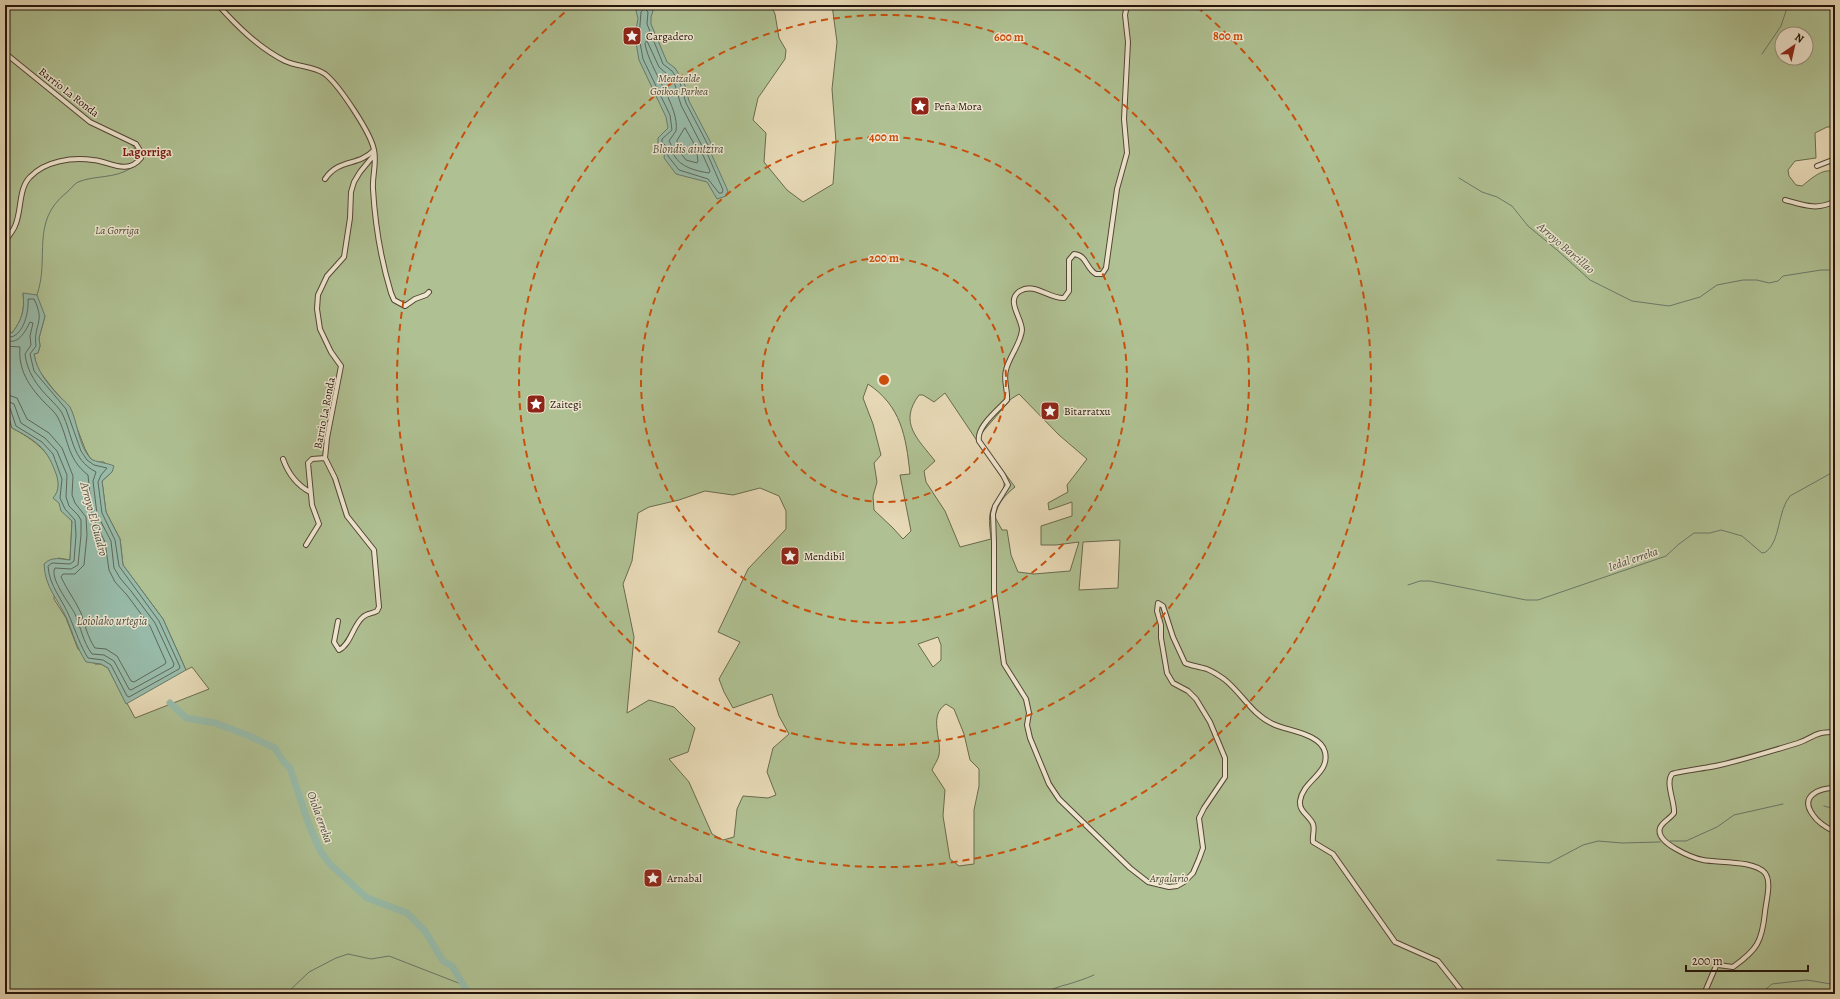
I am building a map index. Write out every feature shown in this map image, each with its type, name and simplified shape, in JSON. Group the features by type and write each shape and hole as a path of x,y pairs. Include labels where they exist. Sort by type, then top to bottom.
{"street":[{"path":"218,5 244,32 262,47 285,61 298,66 311,68 326,75 348,100 374,152 374,208 379,242 391,293 394,300 406,306 415,299 426,295 429,292"},
{"path":"1127,5 1126,15 1128,42 1124,119 1128,153 1117,189 1106,268 1102,274 1096,274 1091,271 1084,258 1074,254 1069,260 1069,290 1064,298 1052,296 1033,288 1020,291 1016,295 1014,305 1022,326 1022,333 1006,368 1005,376 1007,400 981,429 978,436 979,441 1003,475 1008,485 995,506 992,529 994,542 994,592 1004,664 1026,699 1029,713 1027,725 1030,738 1049,784 1059,799 1121,860 1148,882 1161,886 1177,886 1184,882 1193,873 1203,848 1200,818 1204,808 1225,777 1225,758 1210,722 1196,699 1188,691 1173,683 1167,673 1164,662 1165,653 1161,638 1162,625 1157,611 1158,603 1161,604 1163,606 1173,638 1185,664 1204,668 1218,675 1232,686 1254,712 1261,717 1273,724 1311,737 1321,744 1325,753 1324,765 1321,772 1305,787 1301,795 1300,806 1302,812 1313,825 1313,842 1333,854 1394,942 1438,961 1464,994"},
{"name":"Barrio La Ronda","path":"5,53 90,122 136,144 141,152 141,158 138,162 123,166 115,167 96,160 81,159 66,160 42,167 29,177 25,184 15,227 5,241"},
{"path":"325,179 338,166 364,159 374,152"},
{"name":"Barrio La Ronda","path":"338,621 334,642 339,650 344,646 355,626 364,615 375,613 379,609 375,555 370,544 347,516 335,478 325,458 327,438 342,366 331,352 320,329 317,309 318,295 327,276 344,257 350,218 351,192 354,182 374,152"},
{"path":"1817,166 1835,159"},
{"path":"1784,200 1811,207 1823,207 1835,201"},
{"name":"Barrio La Ronda","path":"306,545 319,524 312,505 308,468 309,460 325,458"},
{"path":"283,459 288,471 303,488 310,492"},
{"path":"1704,994 1716,966 1733,967 1756,948 1763,932 1768,882 1765,874 1760,870 1736,863 1702,860 1674,848 1662,839 1659,831 1660,828 1674,813 1674,800 1670,782 1672,775 1677,771 1699,770 1752,757 1799,742 1817,733 1835,732"},
{"path":"1835,788 1821,789 1815,792 1809,801 1809,806 1818,821 1835,832"}],"green space":[{"path":"5,5 771,5 775,14 779,38 786,50 785,59 758,98 753,120 766,133 764,162 787,190 803,202 833,184 836,142 832,89 837,42 832,5 1835,5 1835,127 1827,127 1815,133 1816,158 1795,161 1788,170 1789,176 1796,185 1802,186 1822,172 1835,172 1835,994 5,994 5,405 12,428 35,442 52,462 56,470 58,480 58,496 60,504 63,511 72,521 70,560 58,558 54,599 66,618 78,649 95,664 101,664 108,668 135,718 209,689 192,667 186,670 163,619 123,565 120,539 106,512 102,481 112,472 104,462 95,462 90,458 69,407 37,368 34,354 38,353 40,346 39,338 45,316 23,293 24,305 22,314 12,333 5,329","holes":["868,384 888,402 895,412 904,435 910,474 900,475 911,531 903,539 874,510 873,496 877,482 874,463 881,455 873,424 863,398","945,393 1004,481 1002,493 990,513 991,539 960,547 945,511 926,482 924,471 935,461 917,438 910,422 910,414 919,395 923,395 934,402","1019,394 1059,435 1087,459 1067,485 1068,492 1048,503 1049,510 1072,502 1072,516 1041,526 1041,545 1079,542 1070,571 1034,574 1018,572 1011,555 1007,530 1002,530 995,517 1002,500 1015,487 981,441 980,435 1011,399","760,488 779,496 786,511 786,529 748,569 718,632 740,642 719,679 733,708 772,694 779,716 789,734 773,748 767,772 776,795 768,798 743,796 737,809 734,837 723,840 712,834 689,782 669,759 688,752 695,728 674,707 649,700 627,713 634,637 623,584 632,561 638,513 649,507 679,500 705,491 733,495","1120,540 1118,588 1079,590 1083,542","938,637 941,645 941,660 933,667 918,644","946,704 954,709 964,734 970,760 979,769 979,786 974,810 974,864 959,866 950,859 943,816 945,790 932,770 939,755 937,721 941,709"]}],"water":[{"name":"Blondis aintzira","path":"649,5 653,11 651,24 667,62 675,68 684,82 689,101 712,145 710,151 728,191 726,196 717,199 707,182 676,174 664,158 665,150 658,144 658,138 668,128 666,117 639,60 635,37 638,18 636,11 638,8"},
{"name":"Loiolako urtegia","path":"23,293 37,295 45,316 39,338 40,346 38,353 34,354 37,366 50,386 70,407 83,448 87,454 93,460 114,466 112,472 102,481 106,512 120,539 123,565 163,619 186,670 126,704 108,668 101,664 86,662 67,619 52,593 47,580 44,564 47,561 53,559 70,560 72,521 61,511 59,503 53,498 58,489 58,482 52,463 48,456 39,445 27,436 12,428 5,405 5,329 12,333 18,324 24,305"}],"waterway":[{"path":"1762,54 1781,26 1788,5"},
{"path":"131,144 136,150 136,160"},
{"path":"37,295 41,281 44,228 48,216 55,204 78,182 91,178 118,174 131,168"},
{"name":"Arroyo Barcillao","path":"1459,178 1482,192 1497,197 1512,206 1528,226 1590,280 1632,301 1669,306 1700,297 1717,285 1743,280 1757,280 1769,283 1778,281 1783,276 1821,270 1835,270"},
{"name":"Iedal erreka","path":"1408,585 1420,581 1430,581 1526,600 1538,600 1666,556 1694,533 1710,533 1721,530 1742,536 1762,553 1766,552 1771,547 1777,533 1783,510 1790,496 1835,471"},
{"name":"Oiola erreka","path":"170,703 186,718 215,723 247,735 275,748 283,761 290,768 309,825 321,852 330,864 367,898 407,913 425,931 443,961 452,966 469,994"},
{"path":"1670,841 1686,841 1717,827 1734,815 1783,804"},
{"path":"1824,806 1835,809"},
{"path":"1497,860 1549,863 1583,845 1598,841 1622,843 1660,842"},
{"path":"283,994 287,993 309,972 336,958 348,954 371,959 389,956 461,984"},
{"path":"1038,994 1094,975"},
{"path":"1760,994 1772,984 1807,980 1831,984 1835,981"}],"place":[{"name":"Cargadero","path":"632,36"},
{"name":"Peña Mora","path":"920,106"},
{"name":"Zaitegi","path":"536,404"},
{"name":"Bitarratxu","path":"1050,411"},
{"name":"Mendibil","path":"790,556"},
{"name":"Arnabal","path":"653,878"}],"district":[{"name":"Lagorriga","path":"147,152"}],"park label":[{"name":"Meatzalde Goikoa Parkea","path":"679,84"},
{"name":"La Gorriga","path":"117,230"},
{"name":"Argalario","path":"1169,878"}],"water label":[{"name":"Arroyo El Cuadro","path":"94,519"}]}
